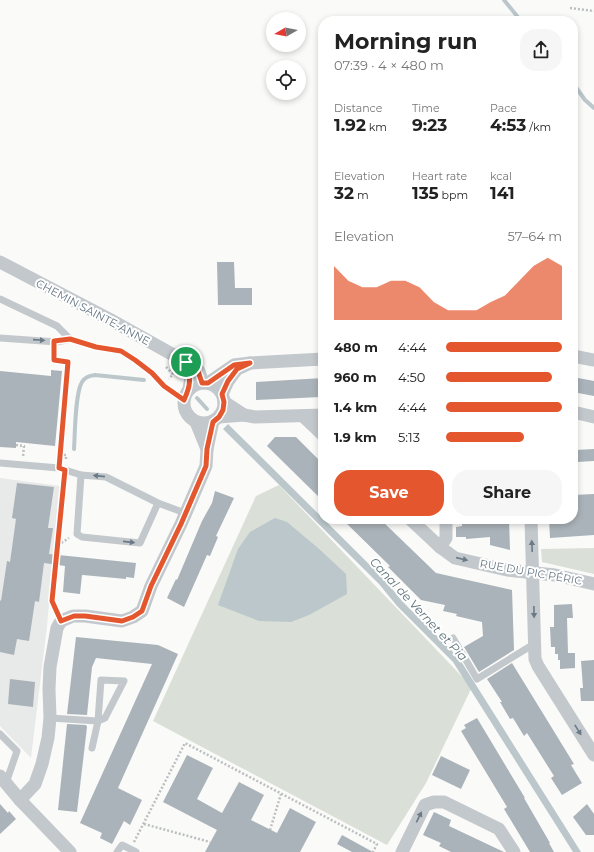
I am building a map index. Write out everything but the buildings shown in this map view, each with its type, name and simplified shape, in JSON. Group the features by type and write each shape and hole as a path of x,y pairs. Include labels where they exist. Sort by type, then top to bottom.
{"street":[{"name":"CHEMIN SAINTE-ANNE","path":"0,262 109,319 186,362 198,371 206,383"},
{"path":"578,357 594,360"},
{"path":"206,383 234,365 318,359"},
{"path":"186,362 190,377 186,395 186,414 196,422 205,424 216,419 244,415 255,417 318,415"},
{"path":"20,800 35,784 42,764 48,738 50,718 50,667 57,628 61,621 74,616 122,621 133,617 142,611 151,586 186,513 206,466 207,449 216,419 223,410 223,398 228,381 237,369 250,363"},
{"path":"186,395 195,384 206,383 217,387 223,398 244,415"},
{"path":"578,413 594,416"},
{"path":"303,416 318,428"},
{"path":"196,422 207,449"},
{"name":"RUE DU PIC PÉRIC","path":"415,524 454,558 507,570 555,575 594,584"},
{"path":"440,547 446,538 446,524"},
{"path":"531,524 535,659 594,755"},
{"path":"3,780 70,852"},
{"path":"402,852 425,805 434,802 444,802 499,829 514,852"}],"lane":[{"path":"0,298 57,326 70,339"},
{"path":"0,338 54,341 70,339 96,347 121,351 152,373 164,386 186,395"},
{"path":"0,463 62,469 81,475 106,477 158,503 186,513"},
{"path":"81,475 77,534 82,537 140,543 158,503"},
{"path":"452,638 477,679 534,644"},
{"path":"50,718 98,721 106,718 124,681 101,680 98,721 92,748"},
{"path":"0,734 17,750 3,780"},
{"path":"117,852 122,845 133,851"}],"path":[{"path":"570,8 594,11"},
{"path":"54,341 54,360 68,362 60,454 62,469 58,545 52,601 61,621"},
{"path":"16,445 24,446 22,465"},
{"path":"60,454 66,455 62,469"},
{"path":"58,545 77,534"},
{"path":"133,851 144,824 185,743 377,844 373,852"},
{"path":"270,830 281,794"},
{"path":"144,824 210,842"}],"shaded area":[{"name":"Canal de Vernet et Pia","path":"228,424 318,513 318,523 223,429"},
{"path":"0,478 60,486 47,626 31,758 0,726"},
{"path":"279,485 472,687 426,783 387,845 153,721 256,496"},
{"path":"275,518 287,522 346,574 347,594 309,615 291,622 259,621 218,605 238,549 250,532"},
{"name":"Canal de Vernet et Pia","path":"319,524 329,524 384,579 402,601 459,658 581,852 573,852 453,662 397,606 379,584"},
{"path":"594,548 594,574 542,562 541,549"}],"waterway":[{"path":"504,0 517,16"},
{"path":"578,90 585,100 594,108"},
{"path":"74,449 78,395 84,379 95,375 144,380"},
{"path":"197,398 207,409"}],"route":[{"path":"70,339 96,347 121,351 152,373 164,386 184,400 189,389 190,377 186,362 198,371 202,383 208,383 234,365 250,363 237,369 228,381 222,394 224,402 223,410 219,417 213,422 207,449 206,466 181,524 151,586 142,611 133,617 122,621 74,616 61,621 52,601 65,470 59,468 68,362 54,360 54,341 57,342 70,339"}]}
